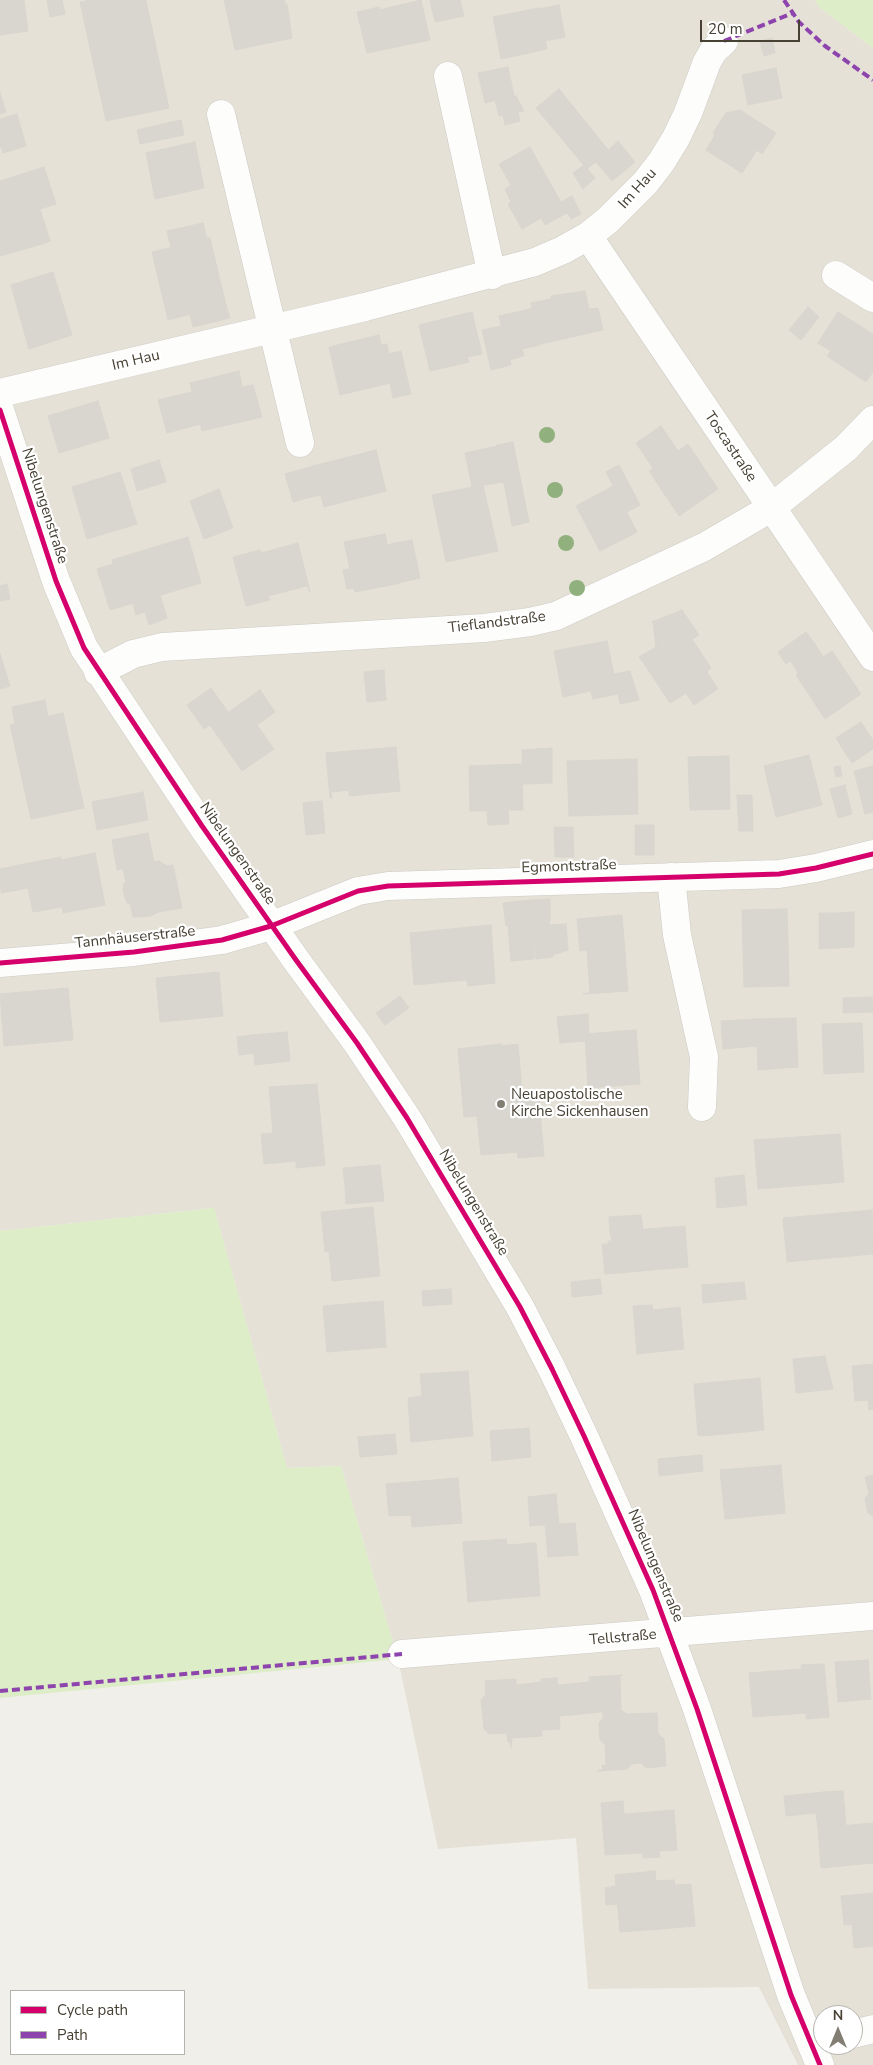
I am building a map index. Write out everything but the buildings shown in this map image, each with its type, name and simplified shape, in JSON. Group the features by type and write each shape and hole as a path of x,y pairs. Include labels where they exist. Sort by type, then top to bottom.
{"street":[{"name":"Im Hau","path":"0,393 273,330 492,274 535,262 563,250 588,236 625,205 662,161 688,113 707,62 714,50 724,41"},
{"path":"448,76 492,274"},
{"path":"221,114 300,443"},
{"name":"Toscastraße","path":"588,236 873,658"},
{"path":"836,274 873,298"},
{"name":"Nibelungenstraße","path":"0,410 6,447 80,641 98,672 271,926 357,1043 407,1118 520,1308 584,1436 634,1546 669,1634 725,1791 791,1995 813,2040"},
{"name":"Tieflandstraße","path":"98,672 133,654 162,647 484,628 530,622 556,616 704,547 771,508 846,448 873,420"},
{"name":"Egmontstraße","path":"271,926 358,890 388,886 779,874 816,868 873,854"},
{"path":"671,877 677,935 704,1057 702,1107"},
{"name":"Tannhäuserstraße","path":"0,963 190,946 241,936 271,926"},
{"name":"Tellstraße","path":"402,1654 669,1634 873,1616"}],"shaded area":[{"path":"0,0 815,0 818,6 873,48 873,2065 798,2065 759,1987 588,1989 576,1838 438,1849 398,1659 341,1466 287,1468 214,1208 0,1231"}],"green space":[{"path":"815,0 873,0 873,48 818,6"},
{"path":"214,1208 287,1468 341,1466 398,1659 0,1698 0,1231"}],"marked path":[{"path":"784,0 799,22 825,46 873,80"},
{"path":"724,41 793,13"},
{"path":"0,1691 402,1654"}],"cycle path":[{"path":"0,410 56,581 84,648 202,826 357,1043 407,1118 520,1307 552,1369 653,1590 697,1709 791,1995 820,2065"},
{"path":"0,963 134,952 222,940 271,926 358,891 388,886 779,874 816,868 873,854"}],"place":[{"name":"Neuapostolische Kirche Sickenhausen","path":"501,1104"}]}
